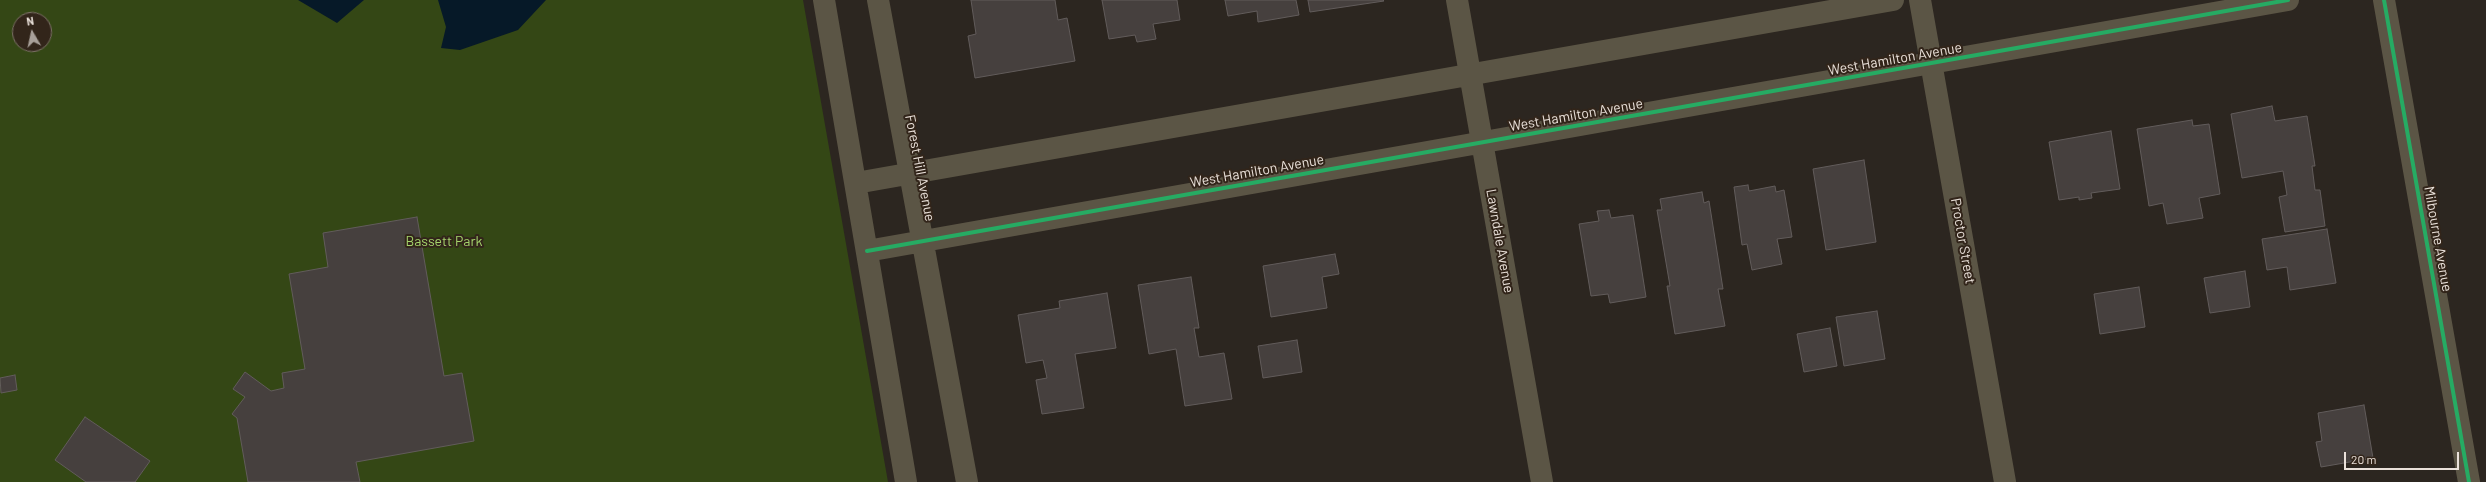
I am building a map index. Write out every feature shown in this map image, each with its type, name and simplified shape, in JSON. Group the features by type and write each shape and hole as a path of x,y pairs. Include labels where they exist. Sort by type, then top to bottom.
{"street":[{"path":"824,0 906,482"},
{"name":"Forest Hill Avenue","path":"878,0 966,482"},
{"name":"Lawndale Avenue","path":"1457,0 1542,482"},
{"path":"856,183 1893,0"},
{"name":"Proctor Street","path":"1920,0 2005,482"},
{"name":"West Hamilton Avenue","path":"867,251 2288,0"},
{"name":"Milbourne Avenue","path":"2384,0 2469,482"}],"green space":[{"name":"Bassett Park","path":"0,0 803,0 888,482 0,482"}],"water":[{"path":"298,0 364,0 337,23"},
{"path":"438,0 546,0 518,30 460,50 441,48 446,27"}],"building":[{"path":"971,0 1055,0 1058,20 1067,18 1075,61 975,78 968,36 976,34"},
{"path":"1102,0 1177,0 1180,20 1153,24 1156,39 1137,42 1135,35 1109,39"},
{"path":"1225,0 1296,0 1299,15 1258,22 1257,11 1228,16"},
{"path":"1308,0 1383,0 1384,1 1310,12"},
{"path":"2272,106 2275,121 2307,116 2315,166 2312,166 2315,190 2320,190 2325,226 2285,232 2279,197 2287,195 2283,171 2242,178 2231,114"},
{"path":"2192,120 2193,126 2209,124 2220,194 2199,198 2203,218 2167,224 2163,203 2149,206 2137,129"},
{"path":"2111,131 2120,189 2091,193 2092,198 2079,200 2079,197 2059,200 2049,142"},
{"path":"1864,160 1876,242 1826,250 1813,169"},
{"path":"1748,185 1749,191 1775,186 1776,192 1784,190 1792,237 1777,239 1782,264 1752,270 1747,244 1742,245 1734,187"},
{"path":"1702,192 1704,203 1709,201 1723,289 1718,289 1725,326 1675,334 1667,286 1670,286 1657,210 1662,210 1660,199"},
{"path":"1609,210 1611,218 1633,215 1646,297 1610,303 1608,294 1591,296 1579,224 1599,221 1597,211"},
{"path":"417,217 444,376 462,373 474,441 356,462 360,482 248,482 237,418 232,414 245,397 233,389 245,372 271,391 284,388 282,373 305,369 289,274 328,267 323,233"},
{"path":"2327,229 2336,283 2290,290 2287,267 2267,270 2262,239"},
{"path":"1335,254 1339,274 1322,277 1327,308 1271,317 1263,266"},
{"path":"2245,271 2250,307 2210,313 2204,278"},
{"path":"1191,277 1199,328 1194,328 1199,357 1224,353 1232,399 1185,406 1176,349 1149,354 1138,285"},
{"path":"2139,287 2145,327 2100,334 2094,294"},
{"path":"1107,293 1116,348 1075,354 1084,408 1042,414 1036,380 1047,378 1043,360 1026,363 1018,315 1060,308 1059,301"},
{"path":"1877,311 1885,359 1844,366 1836,317"},
{"path":"1830,328 1837,366 1804,372 1797,334"},
{"path":"1297,340 1302,372 1263,378 1258,346"},
{"path":"15,375 17,390 1,393 0,378"},
{"path":"2364,405 2373,458 2321,467 2316,442 2322,441 2318,413"},
{"path":"85,417 150,461 135,482 86,482 55,460"}],"cycle path":[{"path":"867,251 2288,0"},
{"path":"2384,0 2469,482"}]}
